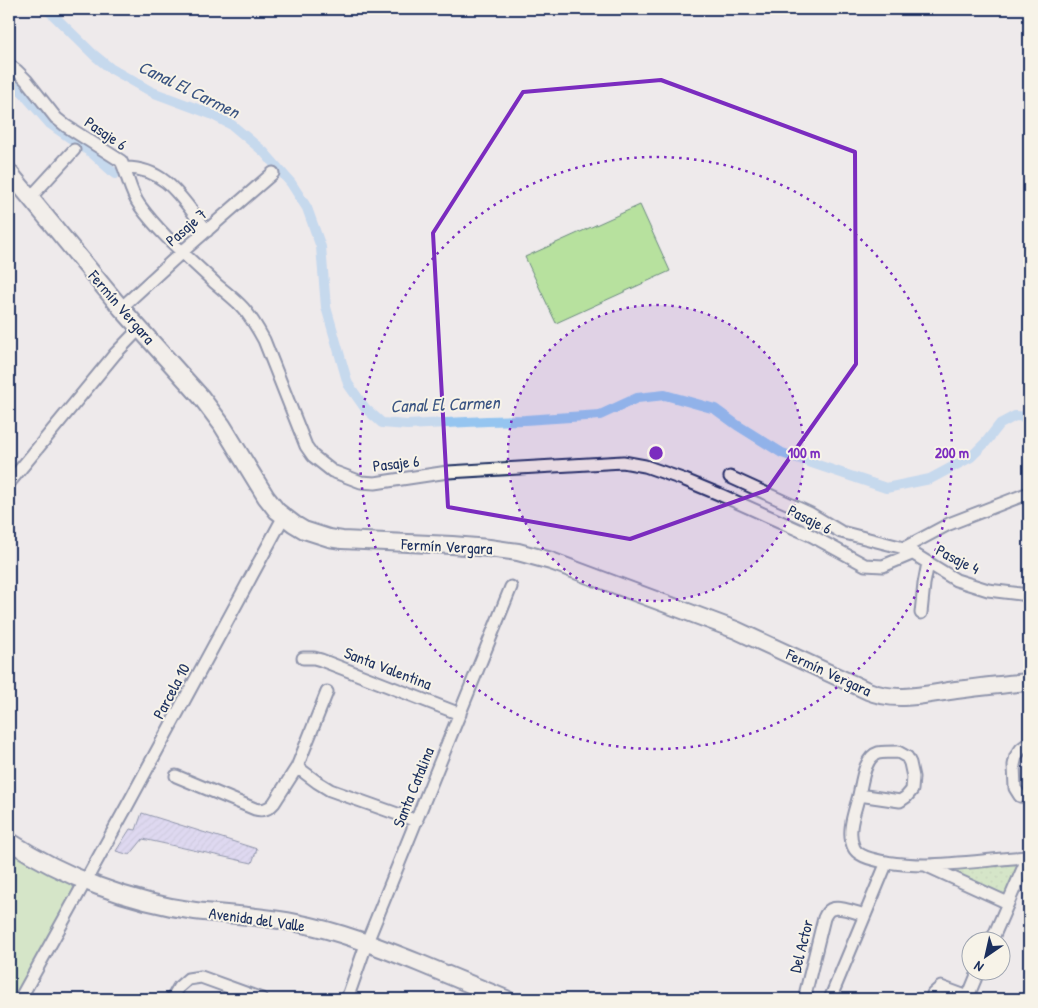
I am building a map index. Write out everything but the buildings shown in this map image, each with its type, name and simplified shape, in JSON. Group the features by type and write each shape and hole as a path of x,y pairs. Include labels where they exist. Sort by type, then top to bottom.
{"street":[{"name":"Pasaje 6","path":"9,65 26,80 56,118 121,161 138,205 156,226 242,308 256,324 306,446 313,456 332,471 361,482 374,483 448,472 623,462 645,466 685,480 812,536 865,565 883,566 949,524 1029,493"},
{"path":"30,198 74,150"},
{"path":"124,168 146,170 162,178 174,189 206,231"},
{"name":"Fermín Vergara","path":"9,172 121,308 201,396 222,425 266,497 284,516 304,530 342,540 489,548 518,552 551,561 736,630 868,692 884,696 904,697 1029,682"},
{"name":"Pasaje 7","path":"121,308 182,252 274,173"},
{"path":"9,483 116,354 140,328"},
{"name":"Pasaje 6","path":"730,477 809,513 841,532 909,550"},
{"name":"Parcela 10","path":"20,999 284,516"},
{"name":"Pasaje 4","path":"909,550 956,580 971,586 1029,595"},
{"path":"920,613 928,563"},
{"name":"Santa Catalina","path":"347,999 367,942 511,587"},
{"name":"Santa Valentina","path":"303,658 321,660 460,714"},
{"path":"176,776 255,809 262,810 269,807 274,803 297,767 327,692"},
{"path":"1029,743 1016,756 1014,766 1015,788 1020,796 1029,797"},
{"path":"859,795 900,801 906,797 912,790 913,777 907,757 898,752 879,753 873,755 866,765 859,795 852,826 851,839 854,850 866,859 925,865 1029,857 996,930"},
{"path":"297,767 330,790 417,821"},
{"name":"Avenida del Valle","path":"9,842 48,864 110,890 154,903 195,910 275,919 343,934 506,999"},
{"path":"830,999 887,862"},
{"path":"925,865 1008,902"},
{"name":"Del Actor","path":"807,999 806,991 824,918 828,912 833,908 839,908 865,915"},
{"path":"172,999 179,987 188,979 201,976 262,999"},
{"path":"930,999 941,987 968,998 975,980"}],"highlighted area":[{"path":"661,80 855,152 856,364 767,490 630,539 448,507 433,233 523,92"}],"green space":[{"path":"640,205 670,271 556,323 525,257"},
{"path":"9,852 73,886 74,891 14,999 9,999"},
{"path":"1021,863 1006,898 943,868"}],"waterway":[{"name":"Canal El Carmen","path":"47,9 110,68 152,92 211,114 232,125 264,152 291,183 307,208 321,247 326,307 348,384 365,408 382,423 407,425 600,415 637,398 665,395 715,409 782,453 886,488 930,479 971,457 1000,424 1015,416 1029,417"},
{"path":"9,79 50,124 93,154 115,174"}]}
